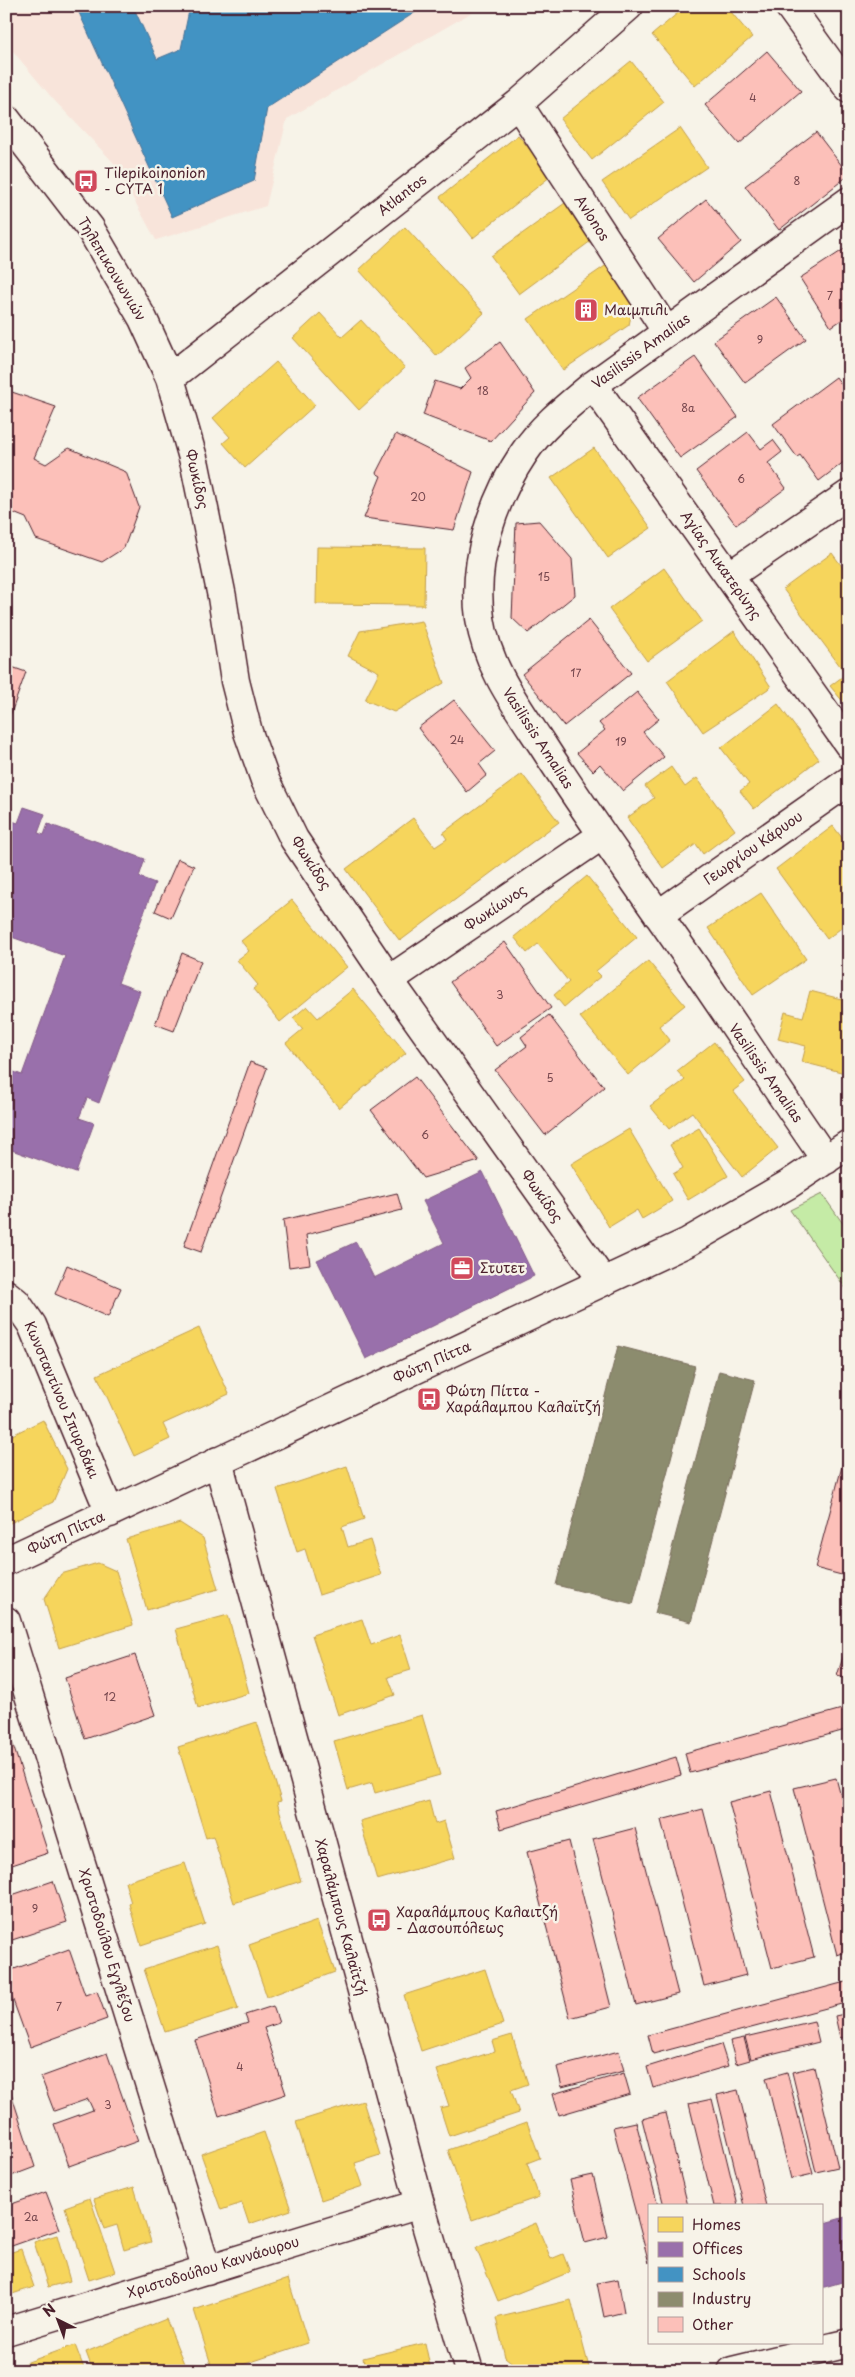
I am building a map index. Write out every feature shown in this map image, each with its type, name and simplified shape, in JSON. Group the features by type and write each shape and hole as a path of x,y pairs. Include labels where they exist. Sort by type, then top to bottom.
{"street":[{"name":"Atlantos","path":"170,378 518,104 628,6"},
{"path":"789,6 849,89"},
{"name":"Avlonos","path":"518,104 667,332"},
{"name":"Τηλεπικοινωνιών","path":"6,119 90,228 143,319 170,378"},
{"name":"Vasilissis Amalias","path":"826,1160 658,915 601,836 506,690 488,647 480,619 479,578 489,528 505,488 525,452 555,417 593,385 849,201"},
{"name":"Φωκίδος","path":"170,378 195,465 222,597 235,681 248,732 265,780 294,839 389,980 603,1281"},
{"name":"Αγίας Αικατερίνης","path":"593,385 849,745"},
{"path":"729,576 849,494"},
{"name":"Γεωργίου Κάρυου","path":"658,915 849,781"},
{"name":"Φωκίωνος","path":"389,980 601,836"},
{"name":"Φώτη Πίττα","path":"6,1562 688,1242 789,1184 849,1144"},
{"name":"Κωνσταντίνου Σπυριδάκι","path":"6,1294 16,1302 32,1325 110,1513"},
{"name":"Χαραλάμπους Καλαϊτζή","path":"218,1461 420,2204 468,2371"},
{"name":"Χριστοδούλου Εγγλέζου","path":"6,1621 207,2270"},
{"name":"Χριστοδούλου Καννάουρου","path":"6,2331 420,2204"},
{"path":"732,2371 849,2343"}],"shaded area":[{"path":"6,6 483,6 287,119 266,206 156,240 113,162 53,99 6,43"}],"green space":[{"path":"822,1194 849,1232 849,1293 790,1210"}],"building: Homes":[{"path":"686,6 726,6 752,37 695,86 652,35"},
{"path":"631,61 664,102 592,160 560,119"},
{"path":"680,128 707,167 629,220 602,182"},
{"path":"518,135 551,176 473,238 440,197"},
{"path":"572,198 599,235 519,294 491,256"},
{"path":"405,227 484,313 437,356 359,270"},
{"name":"Μαιμπιλι","path":"608,264 634,302 629,325 563,370 528,319"},
{"path":"320,313 342,337 361,320 405,368 359,410 293,338"},
{"path":"276,362 315,405 245,468 223,443 230,437 213,418"},
{"path":"594,448 651,528 608,558 551,478"},
{"path":"317,547 425,548 424,605 316,604"},
{"path":"832,553 849,576 849,701 845,704 830,686 846,674 783,589"},
{"path":"664,568 702,621 647,661 609,609"},
{"path":"422,621 444,683 394,712 365,700 379,672 348,656 360,631"},
{"path":"734,631 771,687 703,732 667,681"},
{"path":"778,704 819,759 754,809 740,791 749,784 721,748"},
{"path":"671,767 685,787 697,778 735,830 703,854 696,844 663,868 627,818 654,798 645,786"},
{"path":"522,774 559,822 400,941 346,869 413,818 435,847 447,839 443,833"},
{"path":"833,826 849,847 849,922 827,939 776,869"},
{"path":"587,876 637,937 596,971 601,976 564,1007 554,995 569,982 538,944 527,953 514,937"},
{"path":"761,893 806,959 753,995 708,928"},
{"path":"292,900 347,967 280,1022 253,989 258,985 237,960 249,951 241,941"},
{"path":"648,961 685,1005 659,1026 670,1040 628,1075 580,1017"},
{"path":"353,989 406,1053 339,1108 286,1043 303,1029 293,1018 307,1006 318,1018"},
{"path":"810,991 849,1001 849,1074 802,1062 806,1046 778,1039 785,1012 803,1017"},
{"path":"714,1042 745,1082 733,1091 778,1148 742,1177 692,1112 669,1129 650,1106 685,1080 677,1071"},
{"path":"699,1128 728,1176 688,1200 673,1174 683,1168 670,1145"},
{"path":"629,1129 672,1201 642,1219 637,1210 609,1227 571,1164"},
{"path":"199,1328 229,1394 163,1424 170,1439 134,1456 97,1375"},
{"path":"43,1420 67,1469 53,1502 6,1525 6,1438"},
{"path":"347,1466 364,1519 342,1527 348,1547 370,1540 381,1575 319,1595 305,1549 297,1552 277,1489"},
{"path":"180,1523 203,1538 218,1589 147,1610 126,1539"},
{"path":"98,1563 116,1571 133,1625 59,1648 44,1599 61,1574"},
{"path":"228,1615 249,1693 198,1708 176,1629"},
{"path":"362,1619 371,1645 400,1635 411,1670 388,1677 395,1695 338,1715 312,1635"},
{"path":"422,1715 440,1775 375,1793 372,1783 348,1790 334,1741"},
{"path":"257,1722 281,1801 277,1802 301,1881 234,1903 213,1836 206,1838 178,1747"},
{"path":"429,1801 435,1824 444,1821 455,1858 377,1880 360,1821"},
{"path":"185,1863 205,1924 141,1945 129,1904 131,1903 125,1882"},
{"path":"317,1921 335,1972 267,1997 249,1945"},
{"path":"217,1945 238,2009 165,2032 144,1969"},
{"path":"485,1969 503,2024 421,2051 404,1995"},
{"path":"512,2035 528,2084 511,2090 519,2113 449,2136 440,2108 449,2106 437,2070 495,2051 492,2041"},
{"path":"363,2101 380,2155 355,2163 363,2186 321,2200 296,2122"},
{"path":"527,2122 540,2158 527,2163 539,2197 472,2220 448,2150"},
{"path":"264,2132 291,2210 249,2224 242,2203 221,2210 201,2154"},
{"path":"134,2187 151,2242 124,2250 117,2225 104,2229 94,2199"},
{"path":"90,2198 115,2272 89,2280 65,2207"},
{"path":"536,2223 551,2259 563,2254 570,2272 498,2301 476,2248"},
{"path":"57,2235 70,2281 48,2287 34,2242"},
{"path":"21,2249 34,2287 6,2296 6,2254"},
{"path":"288,2279 308,2343 224,2371 213,2371 194,2310"},
{"path":"571,2300 590,2371 522,2371 505,2357 496,2318"},
{"path":"166,2319 187,2371 93,2371 86,2352"},
{"path":"425,2343 431,2371 366,2371 363,2358"},
{"path":"75,2345 85,2371 6,2371 6,2370"}],"building: Offices":[{"path":"24,807 45,814 38,833 44,835 48,824 145,859 139,877 155,883 118,983 140,991 99,1103 87,1098 79,1118 94,1123 76,1173 6,1148 6,1069 22,1075 65,956 6,935 6,819 18,823"},
{"name":"Στυτετ","path":"483,1172 534,1276 366,1359 317,1260 356,1242 374,1278 444,1243 423,1201"},
{"path":"849,2216 849,2280 822,2288 822,2224"}],"building: Schools":[{"path":"76,6 133,6 157,59 181,49 190,6 425,6 267,108 254,181 172,217"}],"building: Industry":[{"path":"618,1346 695,1366 633,1604 556,1585"},
{"path":"719,1371 755,1380 691,1622 655,1613"}],"building: Other":[{"path":"767,51 801,91 739,144 705,105"},
{"path":"816,132 849,175 779,230 745,186"},
{"path":"706,199 741,242 694,282 658,239"},
{"path":"849,246 849,315 831,327 800,278"},
{"path":"776,297 806,339 745,383 714,341"},
{"path":"500,342 535,393 491,441 423,415 435,381 460,389 471,378 465,368"},
{"path":"695,357 738,417 680,458 637,398"},
{"path":"836,377 849,395 849,458 819,481 800,455 797,457 773,424"},
{"path":"6,390 56,407 34,458 46,464 69,448 126,472 139,507 124,548 102,562 36,539 26,518 6,510"},
{"path":"748,432 761,449 773,440 782,452 768,463 786,488 736,525 696,471"},
{"path":"396,434 473,472 454,530 364,518 381,476 376,473"},
{"path":"539,521 572,559 575,595 528,633 512,618 516,523"},
{"path":"589,620 631,673 564,726 522,674"},
{"path":"6,665 26,672 6,727"},
{"path":"637,692 659,719 643,732 664,757 623,791 600,764 593,771 577,753 605,730 599,723"},
{"path":"454,700 495,751 479,764 487,775 467,792 418,728"},
{"path":"178,859 194,866 171,918 155,911"},
{"path":"505,942 551,1008 496,1046 450,982"},
{"path":"182,953 201,961 174,1031 155,1024"},
{"path":"549,1015 604,1087 545,1135 495,1070 527,1046 521,1037"},
{"path":"250,1062 267,1068 201,1252 184,1246"},
{"path":"415,1077 479,1161 423,1178 371,1110"},
{"path":"397,1193 402,1210 306,1235 310,1264 289,1267 283,1220"},
{"path":"67,1265 121,1288 108,1317 55,1294"},
{"path":"849,1440 849,1577 815,1568"},
{"path":"849,1638 849,1679 837,1676"},
{"path":"135,1655 155,1715 85,1739 65,1678"},
{"path":"849,1707 849,1729 690,1773 685,1753"},
{"path":"11,1739 48,1853 9,1866 6,1856 6,1741"},
{"path":"676,1757 681,1775 501,1829 496,1811"},
{"path":"836,1778 849,1827 849,1951 837,1955 794,1788"},
{"path":"771,1791 814,1957 772,1968 729,1802"},
{"path":"703,1809 746,1975 704,1986 661,1820"},
{"path":"635,1828 678,1994 636,2005 593,1839"},
{"path":"569,1841 611,2007 570,2018 527,1852"},
{"path":"53,1881 67,1922 6,1942 6,1897"},
{"path":"69,1949 85,1995 97,1991 107,2019 30,2047 6,1981 6,1972"},
{"path":"849,1981 849,2002 653,2054 648,2035"},
{"path":"273,2006 279,2023 264,2028 286,2094 219,2116 195,2040 248,2023 245,2015"},
{"path":"849,2013 849,2036 840,2038 835,2016"},
{"path":"814,2021 819,2042 751,2059 745,2037"},
{"path":"744,2038 750,2060 736,2064 730,2041"},
{"path":"721,2044 728,2066 653,2088 647,2067"},
{"path":"619,2051 624,2071 562,2087 557,2067"},
{"path":"107,2053 138,2141 69,2166 54,2124 93,2110 88,2099 54,2111 41,2077"},
{"path":"814,2067 838,2167 816,2172 792,2072"},
{"path":"787,2072 813,2174 791,2179 766,2078"},
{"path":"624,2073 630,2094 559,2115 553,2094"},
{"path":"8,2084 35,2167 6,2178 6,2085"},
{"path":"738,2090 766,2204 744,2204 717,2095"},
{"path":"712,2099 738,2204 714,2204 689,2104"},
{"path":"665,2113 688,2204 663,2204 642,2119"},
{"path":"636,2122 657,2204 648,2204 648,2259 613,2127"},
{"path":"593,2175 608,2237 585,2243 570,2180"},
{"path":"46,2192 60,2229 6,2248 6,2206"},
{"path":"618,2279 624,2312 604,2317 597,2283"}],"place":[{"name":"Tilepikoinonion - CYTA 1","path":"86,181"},
{"name":"Μαιμπιλι","path":"586,310"},
{"name":"Στυτετ","path":"462,1268"},
{"name":"Φώτη Πίττα - Χαράλαμπου Καλαϊτζή","path":"429,1399"},
{"name":"Χαραλάμπους Καλαιτζή - Δασουπόλεως","path":"379,1920"}]}
